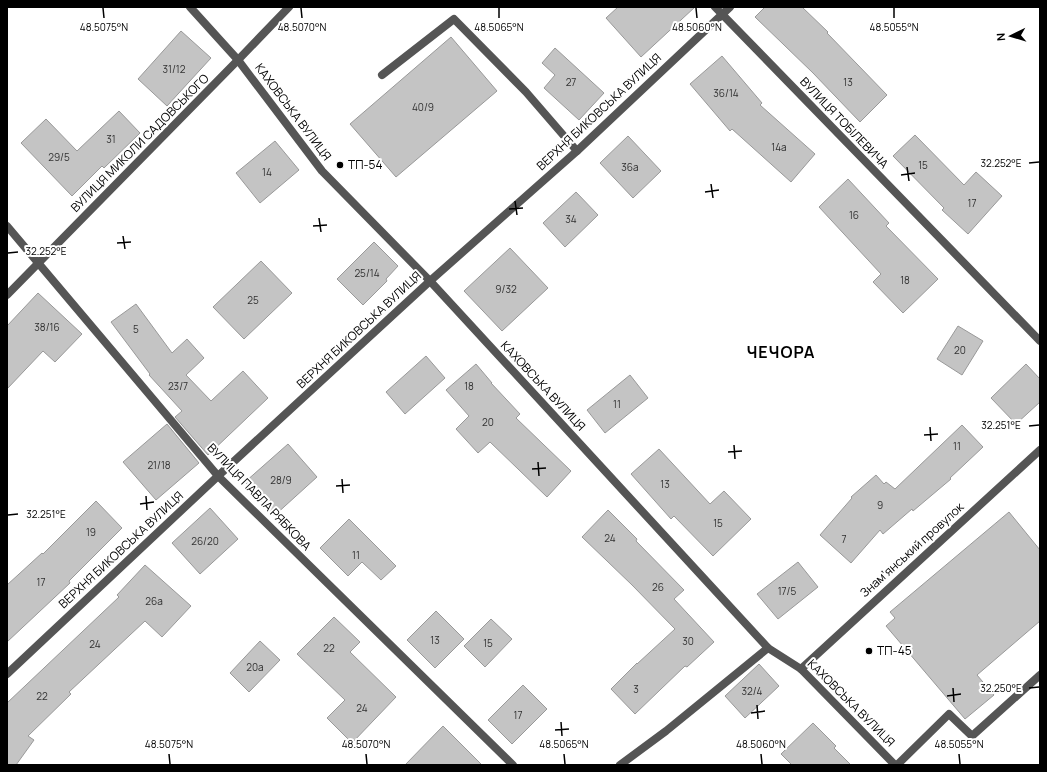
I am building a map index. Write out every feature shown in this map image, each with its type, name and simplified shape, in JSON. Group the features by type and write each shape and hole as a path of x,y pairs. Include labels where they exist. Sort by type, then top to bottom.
{"street":[{"name":"КАХОВСЬКА ВУЛИЦЯ","path":"190,7 238,60 322,171 430,281 768,648 801,669 896,765"},
{"name":"ВУЛИЦЯ МИКОЛИ САДОВСЬКОГО","path":"7,295 289,7"},
{"name":"ВУЛИЦЯ ТОБІЛЕВИЧА","path":"715,7 1040,341"},
{"name":"ВЕРХНЯ БИКОВСЬКА ВУЛИЦЯ","path":"7,674 218,476 430,281 577,151 730,7"},
{"path":"382,75 454,19 526,92 577,151"},
{"name":"ВУЛИЦЯ ПАВЛА РЯБКОВА","path":"7,226 218,476 513,765"},
{"name":"Знамʼянський провулок","path":"801,669 1040,450"},
{"path":"620,765 666,731 768,648"},
{"path":"896,765 949,714 972,736 1040,675"}],"building":[{"path":"618,7 695,7 641,57 606,18"},
{"path":"765,7 802,7 828,32 827,33 887,95 860,122 813,73 755,17"},
{"path":"181,31 211,58 167,106 138,79"},
{"path":"451,37 497,91 396,177 350,124"},
{"path":"555,48 604,93 579,120 544,88 555,75 542,63"},
{"path":"722,56 762,103 760,105 815,154 791,182 732,129 730,131 690,84"},
{"path":"119,111 140,133 104,168 102,166 72,196 21,143 46,119 77,151"},
{"path":"915,135 964,185 976,172 1002,196 968,234 942,210 944,208 893,156"},
{"path":"628,136 661,171 633,198 600,163"},
{"path":"275,141 299,170 260,203 236,173"},
{"path":"848,179 889,223 886,226 938,279 903,313 873,282 881,274 819,207"},
{"path":"576,192 598,215 565,247 543,223"},
{"path":"374,242 398,266 386,279 387,281 363,305 337,279"},
{"path":"510,248 548,288 502,331 464,291"},
{"path":"261,261 292,293 244,339 213,307"},
{"path":"38,293 82,334 55,362 43,351 7,389 7,326"},
{"path":"136,304 172,353 187,339 204,358 186,375 211,401 243,371 268,398 208,455 175,417 182,411 149,375 150,374 111,322"},
{"path":"958,326 983,341 962,375 937,359"},
{"path":"426,356 445,378 405,414 386,392"},
{"path":"476,364 491,383 520,414 516,418 571,471 547,497 490,442 478,453 456,429 469,416 446,390"},
{"path":"1026,364 1040,379 1040,402 1016,424 991,398"},
{"path":"630,375 648,398 605,433 587,410"},
{"path":"167,424 199,463 156,500 123,462"},
{"path":"962,425 983,447 950,478 951,479 913,511 912,509 883,534 880,530 851,563 820,535 852,498 851,497 876,475 884,484 886,482 895,489"},
{"path":"288,444 317,477 274,516 245,482"},
{"path":"659,449 710,504 724,491 751,519 713,556 674,516 671,519 631,474"},
{"path":"96,501 122,528 69,581 70,583 7,642 7,585 42,553 43,554"},
{"path":"210,508 238,539 200,574 172,543"},
{"path":"608,510 684,590 674,599 714,642 687,667 685,666 635,714 611,689 675,629 582,537"},
{"path":"1009,512 1040,550 1040,621 977,675 994,695 965,719 886,626 895,618 890,612"},
{"path":"349,519 396,566 381,580 362,562 348,576 320,548"},
{"path":"798,562 818,587 778,619 757,594"},
{"path":"145,565 191,606 162,637 145,621 69,692 71,694 28,736 34,740 16,765 7,765 7,703 119,597 117,595"},
{"path":"436,611 464,639 435,668 407,640"},
{"path":"334,617 360,642 350,652 396,697 352,743 327,718 345,700 297,654"},
{"path":"491,619 512,639 485,667 464,646"},
{"path":"260,641 280,660 249,692 230,673"},
{"path":"759,664 779,686 745,718 725,696"},
{"path":"523,685 547,709 512,744 488,720"},
{"path":"813,723 836,746 834,748 851,765 792,765 781,754"},
{"path":"443,726 482,765 405,765"}],"place":[{"name":"ТП-54","path":"340,165"},
{"name":"ТП-45","path":"869,651"}],"district":[{"name":"ЧЕЧОРА","path":"781,352"}]}
